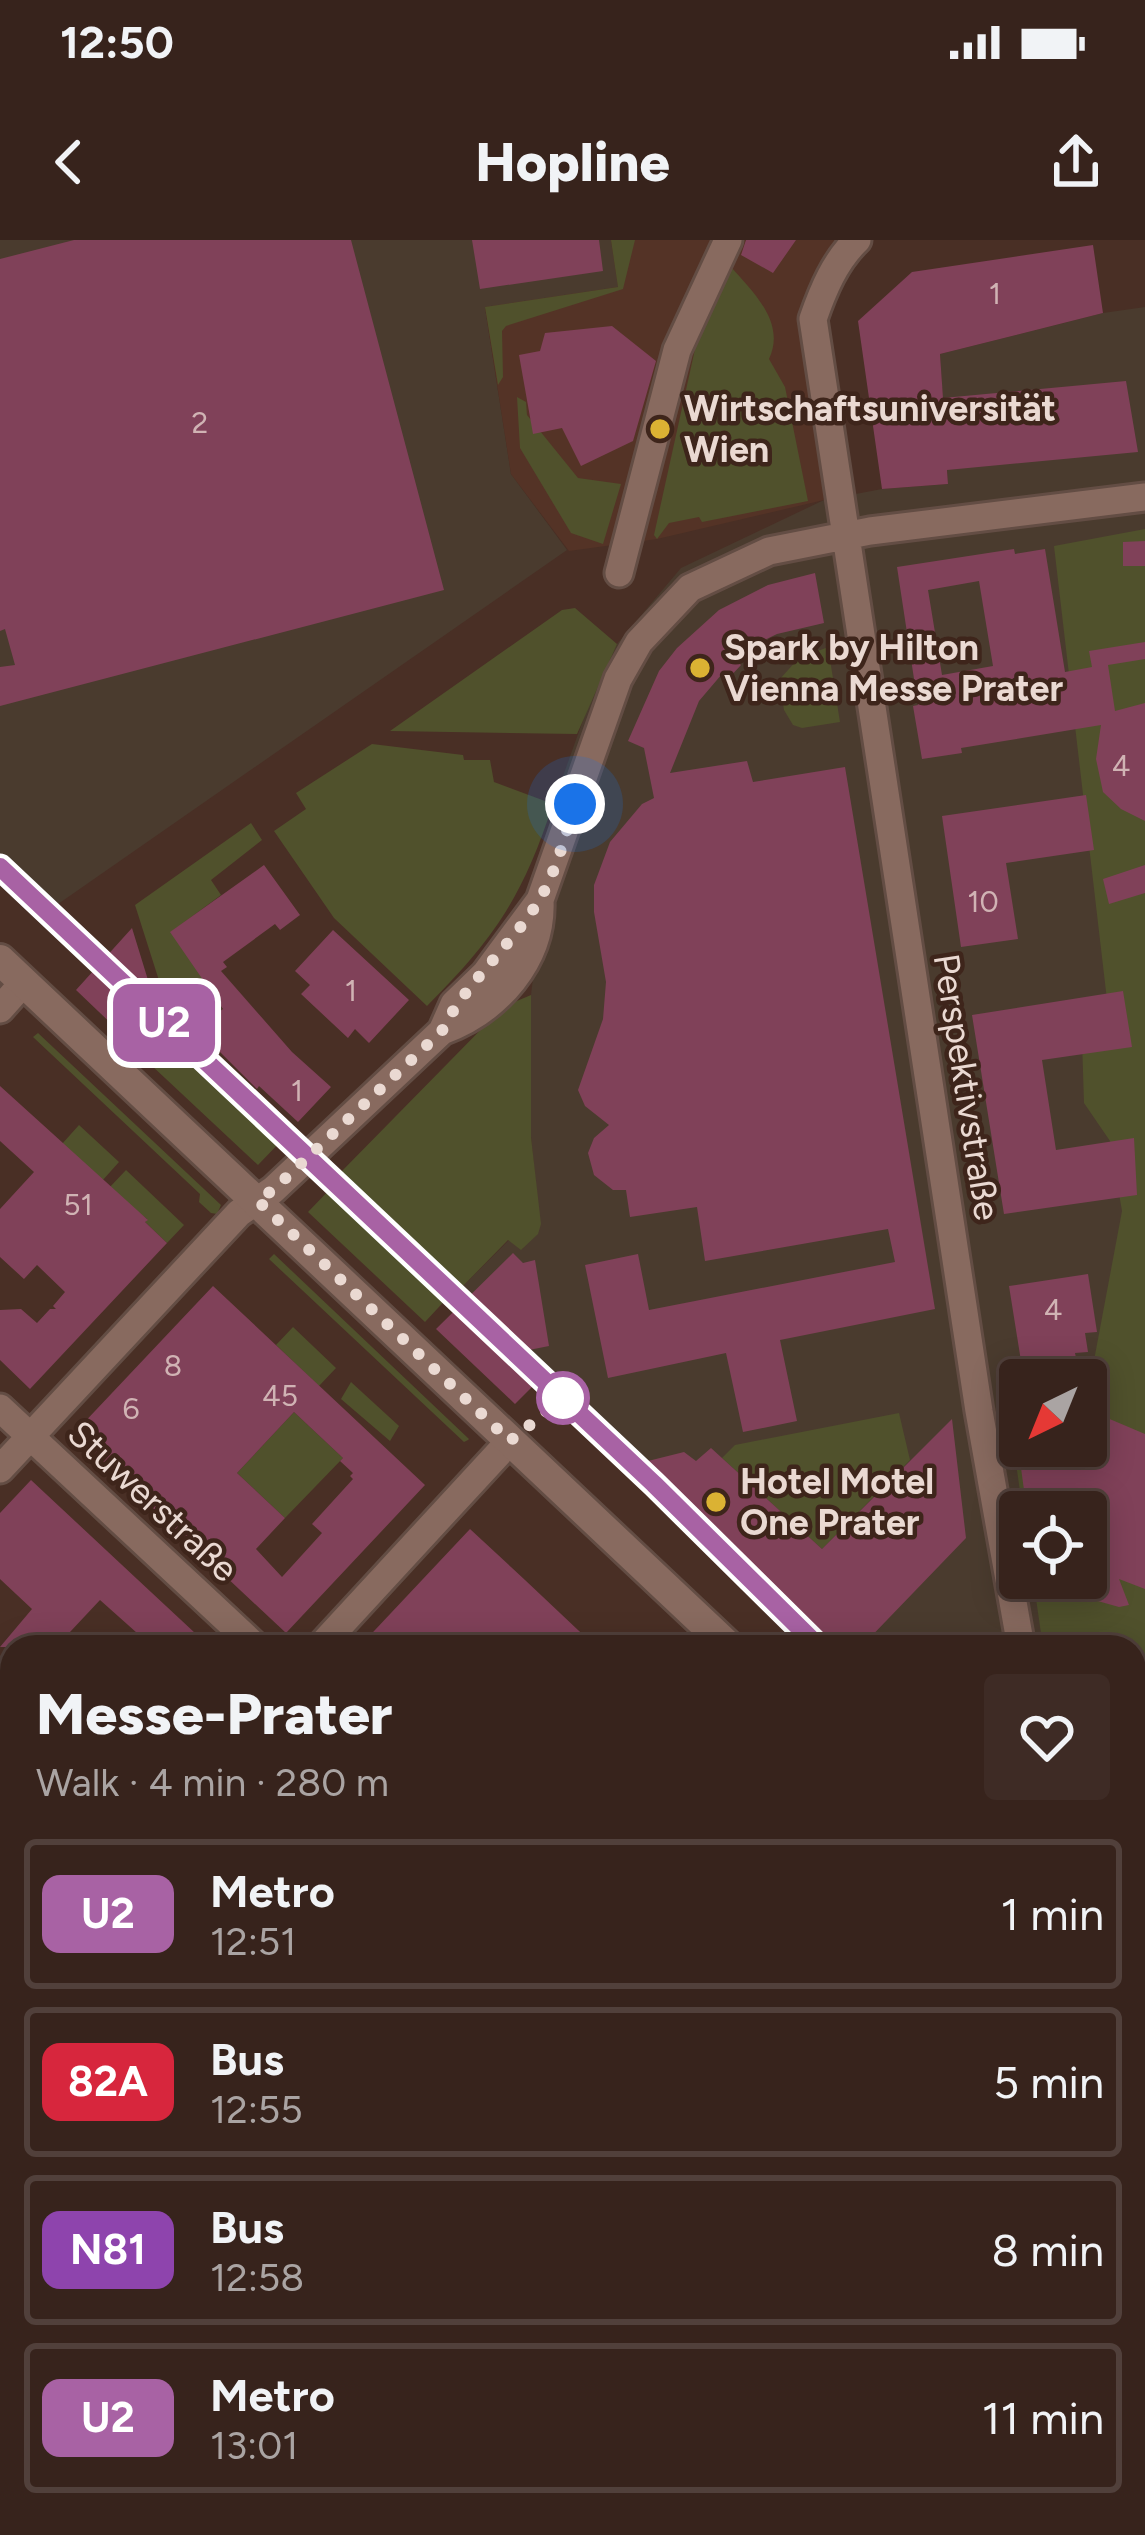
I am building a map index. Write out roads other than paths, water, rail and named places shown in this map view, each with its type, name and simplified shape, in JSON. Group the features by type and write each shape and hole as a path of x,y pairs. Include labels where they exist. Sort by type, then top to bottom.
{"main road":[{"path":"0,960 716,1635"}],"street":[{"path":"619,573 659,386 728,240"},
{"name":"Perspektivstraße","path":"857,240 823,290 813,319 979,1411 1019,1635"},
{"path":"0,1469 239,1213 273,1190 442,1031 454,1004 485,974 540,900 618,679 639,642 690,588 769,551 847,536 1145,497"},
{"path":"442,1031 470,1021 533,953 541,927 540,900"},
{"path":"0,1009 24,982"},
{"name":"Stuwerstraße","path":"0,1408 243,1635"},
{"path":"331,1635 510,1441"}],"metro line":[{"name":"U2","path":"0,867 654,1484 807,1635"}],"place":[{"name":"Wirtschaftsuniversität Wien","path":"660,429"},
{"name":"Spark by Hilton Vienna Messe Prater","path":"700,668"},
{"name":"Hotel Motel One Prater","path":"716,1502"}]}
